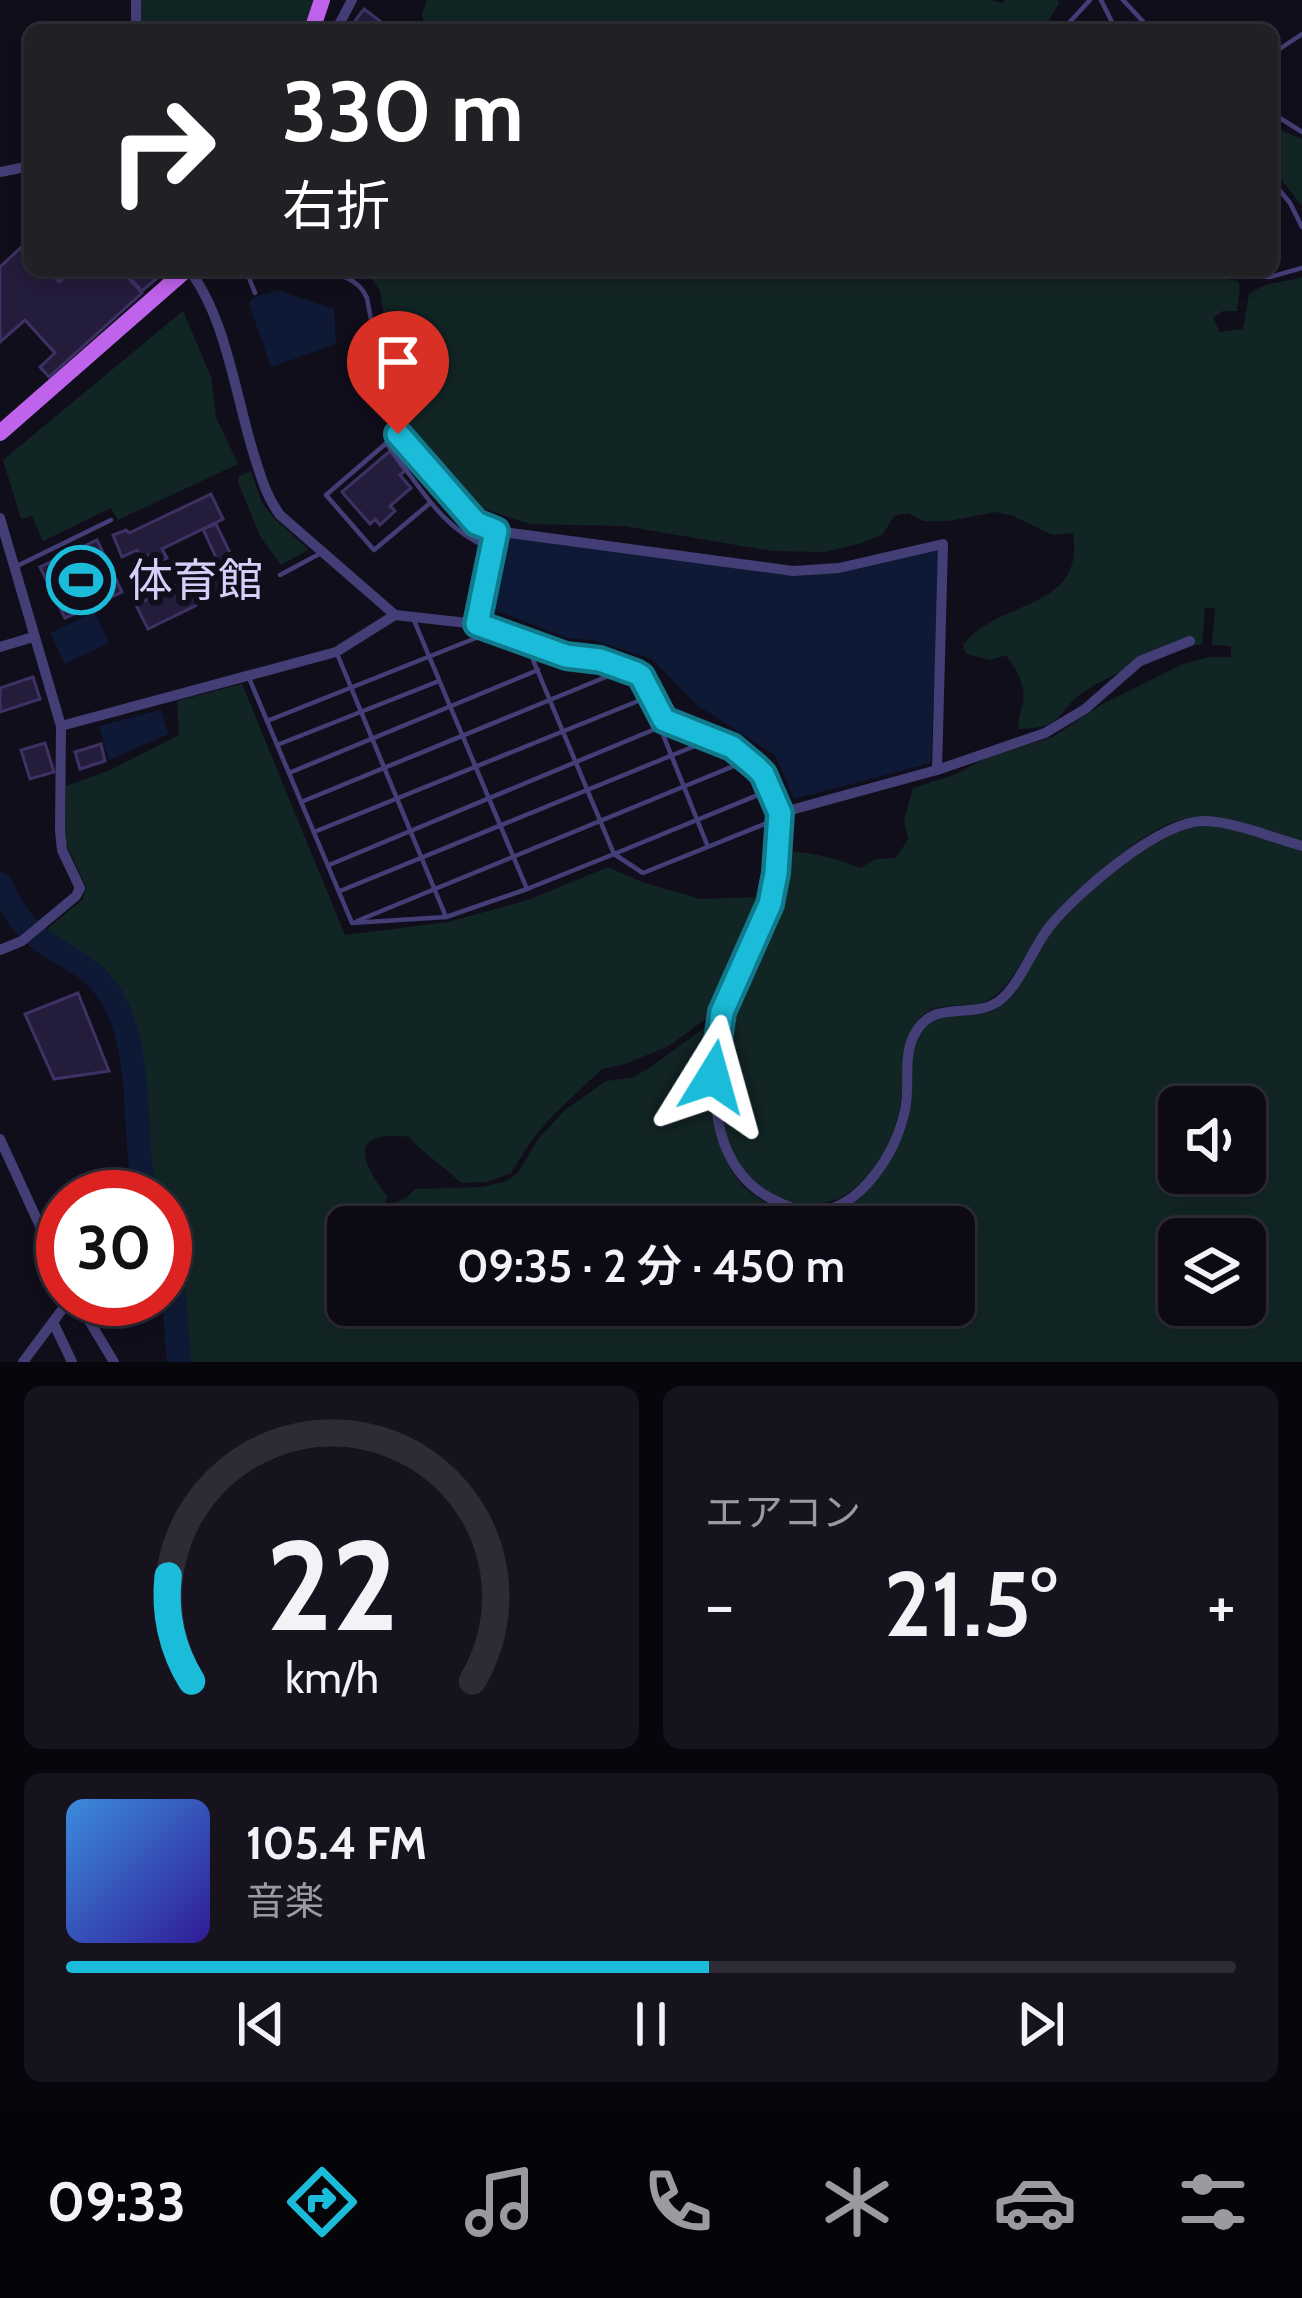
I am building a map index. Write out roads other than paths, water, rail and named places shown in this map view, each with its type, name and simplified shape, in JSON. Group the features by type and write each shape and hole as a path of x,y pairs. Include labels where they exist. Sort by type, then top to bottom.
{"main road":[{"path":"0,433 180,276"}],"street":[{"path":"193,276 201,283 233,374 268,500 395,615"},
{"path":"0,518 61,726 62,850 80,888 22,941 0,950"},
{"path":"477,624 496,531 793,571 839,568 944,544 937,770"},
{"path":"0,589 19,584"},
{"path":"61,726 336,652 395,615 477,624 566,656 600,660 641,676 662,724 732,747 763,774 780,813 770,904 722,1012 713,1077 715,1107 728,1154 745,1181 788,1207 814,1212 852,1197 886,1158 906,1106 909,1046 925,1019 944,1010 985,1008 1002,999 1049,927 1073,901 1150,839 1177,826 1203,821 1302,846"},
{"path":"0,647 34,637"},
{"path":"780,813 937,770 1062,725 1140,661 1190,641"},
{"path":"0,1139 36,1221"},
{"path":"23,1362 50,1326"},
{"path":"55,1326 72,1362"},
{"path":"91,1326 114,1362"}],"lane":[{"path":"1068,24 1090,0"},
{"path":"1124,0 1146,24"},
{"path":"1278,188 1302,227"},
{"path":"248,276 255,292"},
{"path":"341,276 364,291 387,406 398,434 476,523 496,531"},
{"path":"398,434 326,495 374,550 429,504"},
{"path":"386,443 429,504 464,536 492,550"},
{"path":"14,568 111,520"},
{"path":"280,575 323,552"},
{"path":"411,615 526,890"},
{"path":"267,721 494,631"},
{"path":"526,642 614,854 643,874 767,823 780,813"},
{"path":"336,652 446,916"},
{"path":"301,802 626,669"},
{"path":"289,773 538,670"},
{"path":"249,677 352,923"},
{"path":"278,746 439,681"},
{"path":"314,832 651,696"},
{"path":"328,865 662,724 708,847"},
{"path":"340,891 711,739"},
{"path":"352,923 748,760"},
{"path":"352,923 446,916 526,890 770,790"}],"water":[{"path":"277,290 334,309 336,344 271,367 249,304 252,298"},
{"path":"504,534 782,575 940,549 931,763 794,799 775,755 697,705 652,659 593,640 567,638 488,607"},
{"path":"95,612 109,643 65,664 50,633"},
{"path":"161,710 168,734 109,760 99,726"}],"waterway":[{"path":"0,884 30,930 93,974 114,1002 131,1054 141,1170"},
{"path":"176,1326 179,1362"}],"place":[{"name":"体育館","path":"81,580"}]}
